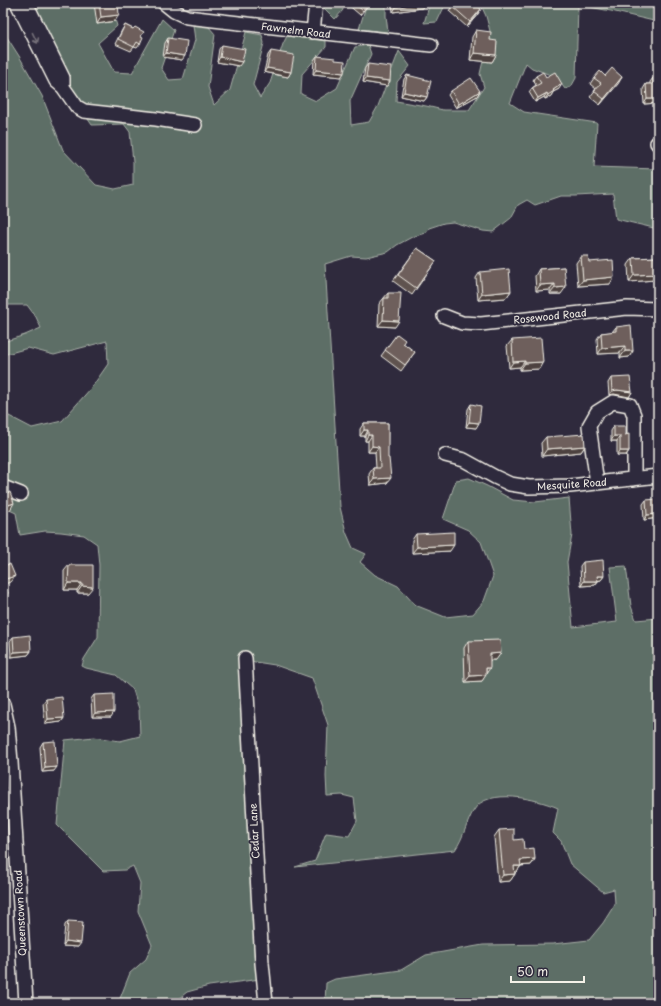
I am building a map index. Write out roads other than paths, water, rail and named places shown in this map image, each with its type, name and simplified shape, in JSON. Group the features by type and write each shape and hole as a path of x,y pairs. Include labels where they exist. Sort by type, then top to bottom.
{"street":[{"path":"17,3 56,82 63,87 77,107 84,112 156,119 195,125"},
{"path":"26,3 63,78 63,87"},
{"name":"Fawnelm Road","path":"164,3 174,11 188,17 431,45"},
{"path":"312,32 316,3"},
{"name":"Rosewood Road","path":"444,316 462,323 481,324 627,308 658,309"},
{"path":"597,483 588,426 597,412 613,402 630,406 634,415 634,479"},
{"name":"Mesquite Road","path":"445,455 464,460 510,484 529,487 549,488 658,476"},
{"path":"3,487 21,494"},
{"name":"Cedar Lane","path":"245,658 262,962 266,1003"},
{"name":"Queenstown Road","path":"3,704 8,727 11,756 26,1003"}]}
